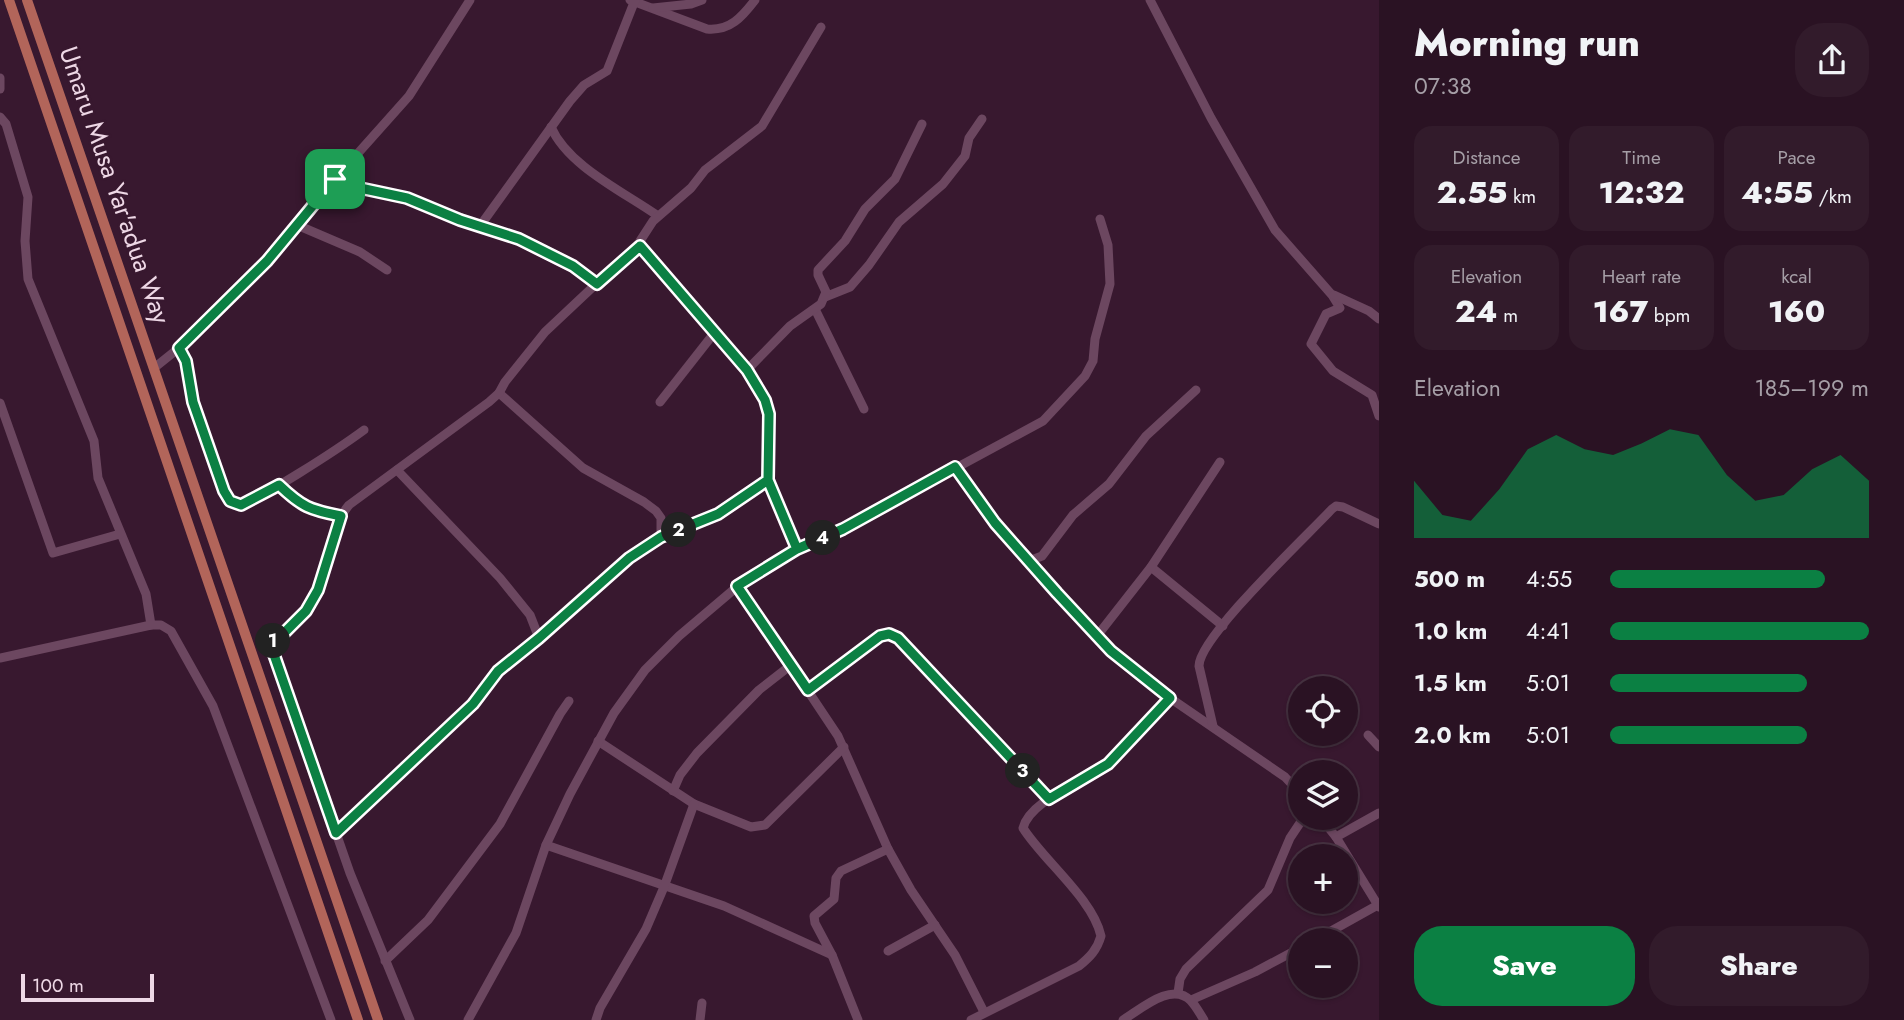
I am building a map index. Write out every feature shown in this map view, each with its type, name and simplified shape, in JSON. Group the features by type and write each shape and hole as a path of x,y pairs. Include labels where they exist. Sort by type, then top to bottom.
{"main road":[{"name":"Umaru Musa Yar'adua Way","path":"9,0 358,1020"},
{"name":"Umaru Musa Yar'adua Way","path":"27,0 378,1020"}],"street":[{"path":"154,368 179,348 267,261 409,96 470,0"},
{"path":"480,226 584,85 607,71 633,0 706,29 717,30 738,21 755,0"},
{"path":"652,9 702,0"},
{"path":"1150,0 1211,118 1275,230 1332,295 1340,308 1326,314 1311,344 1333,371 1372,394 1379,415"},
{"path":"410,1020 336,833 271,646 306,611 318,590 341,516 364,493 499,393 545,332 640,246 644,235 658,216 691,188 705,170 758,131 821,27"},
{"path":"0,78 0,89"},
{"path":"0,117 10,135 28,197 25,241 28,279 94,442 98,478 146,594 151,625"},
{"path":"747,370 790,326 815,309 825,297 850,287 869,265 898,222 943,184 965,156 969,138 982,119"},
{"path":"825,297 826,292 818,270 845,241 865,209 895,178 922,124"},
{"path":"551,127 564,147 595,174 658,216"},
{"path":"335,179 360,188 407,198 550,253 597,284"},
{"path":"468,1020 516,933 546,845 598,741 620,703 645,670 679,636 737,586 797,549 843,529 1043,421 1091,367 1095,339 1110,284 1108,245 1100,219"},
{"path":"297,225 360,252 387,270"},
{"path":"640,246 747,370 765,400 769,414 768,480 797,549"},
{"path":"1332,295 1369,311 1379,319"},
{"path":"815,309 864,409"},
{"path":"660,402 715,332"},
{"path":"179,348 188,369 193,402 224,491 230,501 241,505 279,485 364,430"},
{"path":"1028,561 1042,556 1079,508 1109,484 1146,436 1196,390"},
{"path":"499,393 583,468 645,502 656,511 661,518 661,537"},
{"path":"0,403 53,553 120,534"},
{"path":"1097,636 1151,567 1220,462"},
{"path":"955,467 995,523 1111,651 1170,698 1288,780"},
{"path":"397,470 500,578 530,615 539,638"},
{"path":"336,833 473,704 498,671 629,558 661,537 718,514 768,480"},
{"path":"279,485 299,504 341,516"},
{"path":"1213,726 1199,657 1223,626 1261,582 1336,506 1379,524"},
{"path":"1151,567 1223,626"},
{"path":"737,586 844,747 888,849 911,890 955,955 984,1012"},
{"path":"0,658 151,625 161,625 171,631 213,706 331,1020"},
{"path":"808,690 880,636 889,634 898,638 1049,799"},
{"path":"673,791 680,775 697,753 753,695 791,665"},
{"path":"971,1020 1079,965 1091,956 1098,946 1101,936 1094,919 1066,879 1023,828 1025,820 1049,799 1108,764 1170,698"},
{"path":"385,961 429,920 500,824 569,701"},
{"path":"1368,735 1379,747"},
{"path":"598,741 694,804 758,828 765,825 798,795 844,747"},
{"path":"596,1020 600,1008 646,929 694,804"},
{"path":"1336,837 1379,813"},
{"path":"1178,993 1180,979 1186,969 1268,890 1295,830"},
{"path":"1330,830 1379,906 1338,928"},
{"path":"546,845 724,906 832,955"},
{"path":"858,1020 814,916 834,900 836,878 841,872 888,849"},
{"path":"888,951 936,925"},
{"path":"1191,1000 1288,954"},
{"path":"1123,1020 1167,995 1178,993 1191,1000 1203,1020"},
{"path":"700,1020 702,1003"}],"route":[{"path":"335,179 267,261 179,348 186,361 193,402 224,491 230,501 241,505 279,485 299,504 341,516 318,590 306,611 273,641 271,646 336,833 473,704 498,671 629,558 661,537 718,514 768,480 797,549 737,586 808,690 880,636 889,634 898,638 1049,799 1108,764 1170,698 1111,651 1057,593 995,523 955,467 843,529 797,549 775,498 768,480 769,414 765,400 747,370 640,246 597,284 573,266 519,239 460,220 407,198 378,193 335,179"}]}
